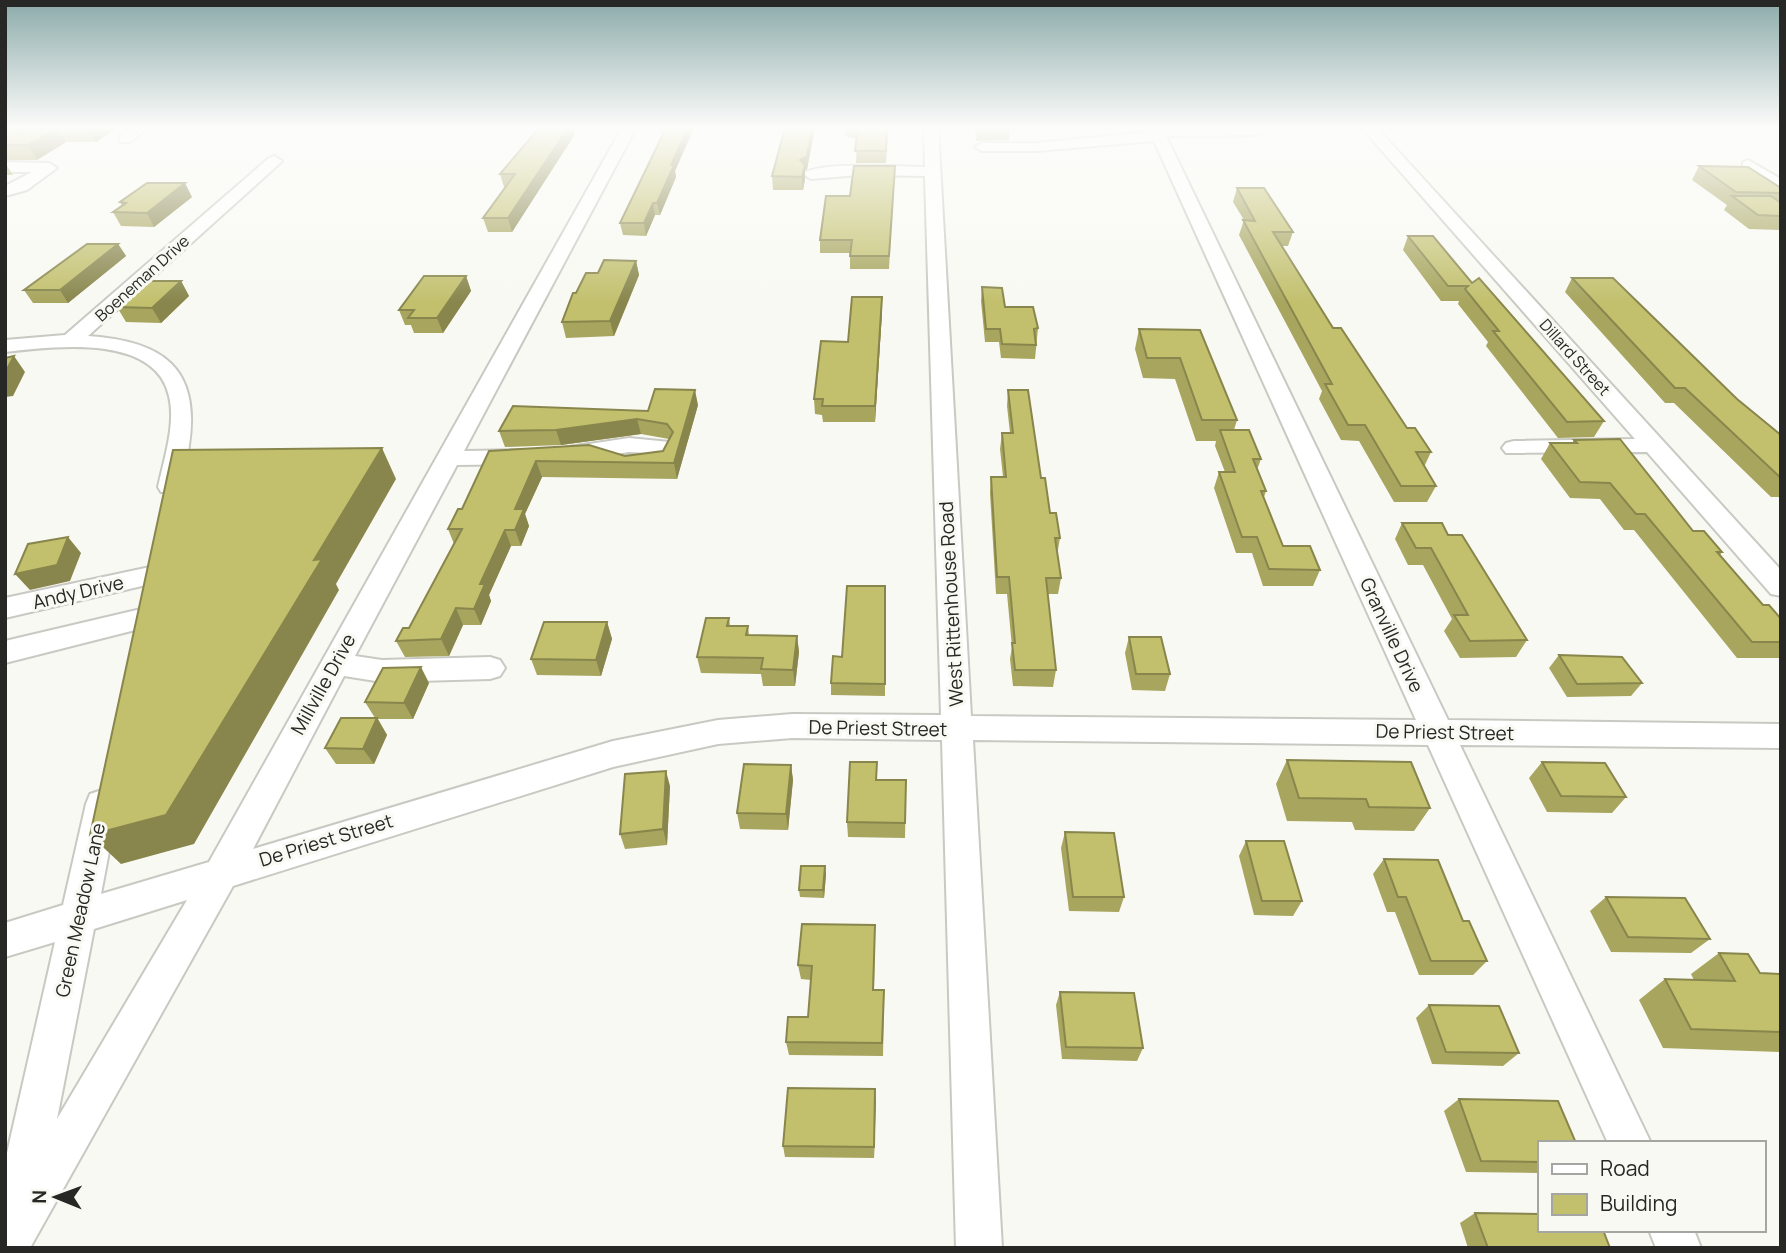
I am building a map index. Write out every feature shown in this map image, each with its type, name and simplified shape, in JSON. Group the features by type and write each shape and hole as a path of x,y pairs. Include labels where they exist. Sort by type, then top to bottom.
{"street":[{"name":"Boeneman Drive","path":"73,339 245,186"},
{"name":"Millville Drive","path":"10,1242 221,872 597,186"},
{"name":"West Rittenhouse Road","path":"933,186 979,1248"},
{"name":"Granville Drive","path":"1182,186 1629,1141"},
{"name":"Dillard Street","path":"1421,186 1781,587"},
{"path":"5,346 73,339 111,344 148,355 170,372 180,396 178,445 138,633 5,652"},
{"path":"1514,448 1654,446"},
{"path":"447,458 546,457 601,452"},
{"name":"Andy Drive","path":"6,611 157,549"},
{"path":"334,664 393,671 490,668"},
{"name":"De Priest Street","path":"5,940 221,872 658,742 718,732 792,726 1781,737"},
{"name":"Green Meadow Lane","path":"10,1242 107,782"},
{"path":"1672,1232 1679,1248"}],"building":[{"path":"142,186 181,186 147,213 113,212 126,203 120,202"},
{"path":"506,186 529,186 508,218 483,218"},
{"path":"638,186 664,186 644,223 620,223"},
{"path":"851,186 894,186 889,256 850,256 852,240 820,240 826,196 850,196"},
{"path":"1728,186 1781,188 1781,193 1736,192"},
{"path":"1237,188 1264,188 1293,232 1273,232 1333,328 1341,328 1407,428 1415,428 1431,452 1416,452 1436,486 1401,486 1365,425 1348,425 1325,384 1332,384 1243,220 1255,221"},
{"path":"1732,196 1771,196 1781,203 1781,216 1758,215"},
{"path":"1408,236 1433,236 1472,283 1479,278 1604,421 1567,422 1493,331 1499,331 1465,289 1468,286 1448,286"},
{"path":"87,244 118,244 60,290 24,290"},
{"path":"604,260 636,261 610,321 562,322 573,293 576,293 586,273 598,273"},
{"path":"424,276 466,276 437,318 408,318 414,310 399,310"},
{"path":"1572,278 1613,278 1737,399 1781,435 1781,478 1685,388 1675,388"},
{"path":"147,281 181,281 152,308 117,307"},
{"path":"982,287 1002,288 1005,307 1033,307 1038,328 1034,329 1036,345 1002,344 1000,329 986,329"},
{"path":"852,297 882,297 875,406 822,406 823,399 814,399 821,341 848,342"},
{"path":"1139,329 1200,330 1237,420 1202,420 1180,358 1147,358"},
{"path":"14,356 5,373 5,358"},
{"path":"655,389 695,390 674,463 536,461 515,509 524,509 515,530 505,530 480,584 485,584 474,609 456,608 441,639 396,641 403,628 409,628 462,529 448,529 458,509 462,509 489,451 589,445 625,456 663,451 673,432 667,424 637,419 556,430 499,431 513,406 648,411"},
{"path":"1008,390 1028,390 1041,478 1045,478 1050,513 1056,513 1060,538 1055,538 1061,578 1046,578 1056,670 1015,670 1009,577 997,577 991,477 1006,477 1002,433 1013,433"},
{"path":"1220,430 1249,430 1261,459 1253,459 1266,491 1261,491 1283,546 1310,546 1320,570 1269,569 1257,537 1242,537 1219,472 1235,472"},
{"path":"1620,439 1693,531 1704,531 1722,552 1717,552 1763,605 1769,605 1781,619 1781,642 1752,642 1645,514 1636,514 1610,483 1580,482 1550,443"},
{"path":"382,448 314,560 322,559 166,815 90,835 173,450"},
{"path":"1402,523 1442,523 1448,535 1462,535 1527,640 1470,641 1454,615 1468,615 1431,548 1416,548"},
{"path":"68,537 57,565 15,574 28,544"},
{"path":"847,586 885,586 885,684 831,683 833,656 842,657"},
{"path":"706,618 729,618 727,626 748,626 746,635 797,636 793,670 761,669 763,658 697,657"},
{"path":"544,622 607,622 596,660 531,659"},
{"path":"1129,637 1161,637 1170,674 1136,674"},
{"path":"1559,655 1622,657 1642,683 1577,684"},
{"path":"421,667 404,703 365,702 383,668"},
{"path":"341,718 377,718 363,749 325,748"},
{"path":"1287,760 1411,762 1430,808 1369,807 1366,799 1299,798"},
{"path":"850,762 877,762 876,780 906,780 905,823 847,822"},
{"path":"1542,762 1605,763 1626,797 1561,796"},
{"path":"744,764 791,765 786,814 737,813"},
{"path":"666,771 663,829 620,834 625,774"},
{"path":"1065,832 1114,833 1124,897 1073,897"},
{"path":"1246,841 1284,841 1302,901 1262,901"},
{"path":"1384,859 1438,860 1463,921 1469,921 1487,961 1431,961 1406,897 1398,897"},
{"path":"801,866 825,866 823,890 799,890"},
{"path":"1606,897 1685,898 1710,939 1628,937"},
{"path":"802,924 875,925 873,990 884,990 882,1043 786,1042 788,1017 808,1017 812,966 798,965"},
{"path":"1719,953 1748,954 1760,973 1781,974 1781,1032 1691,1029 1665,979 1735,981"},
{"path":"1060,992 1134,993 1143,1048 1066,1047"},
{"path":"1429,1005 1499,1006 1519,1053 1446,1052"},
{"path":"788,1088 875,1089 874,1147 783,1146"},
{"path":"1459,1099 1558,1101 1575,1141 1538,1141 1538,1162 1481,1161"},
{"path":"1475,1213 1538,1214 1538,1232 1604,1232 1610,1248 1488,1248"}]}
